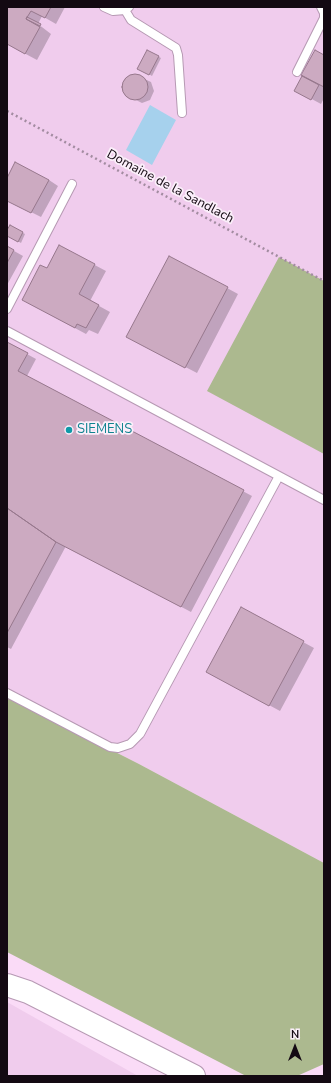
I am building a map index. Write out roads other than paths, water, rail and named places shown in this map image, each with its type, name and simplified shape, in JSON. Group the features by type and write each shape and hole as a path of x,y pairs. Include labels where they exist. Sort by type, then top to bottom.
{"main road":[{"path":"7,985 28,992 194,1076"},
{"path":"7,992 22,1004 161,1076"}],"lane":[{"path":"104,7 113,11 127,8 132,20 176,48 178,55 182,113"},
{"path":"297,72 324,18 324,13 321,7"},
{"path":"7,309 72,184"},
{"path":"7,331 324,500"},
{"path":"7,693 110,747 118,748 130,744 140,734 278,476"}],"water":[{"path":"150,105 176,120 152,165 126,150"}],"place":[{"name":"SIEMENS","path":"69,430"}]}
